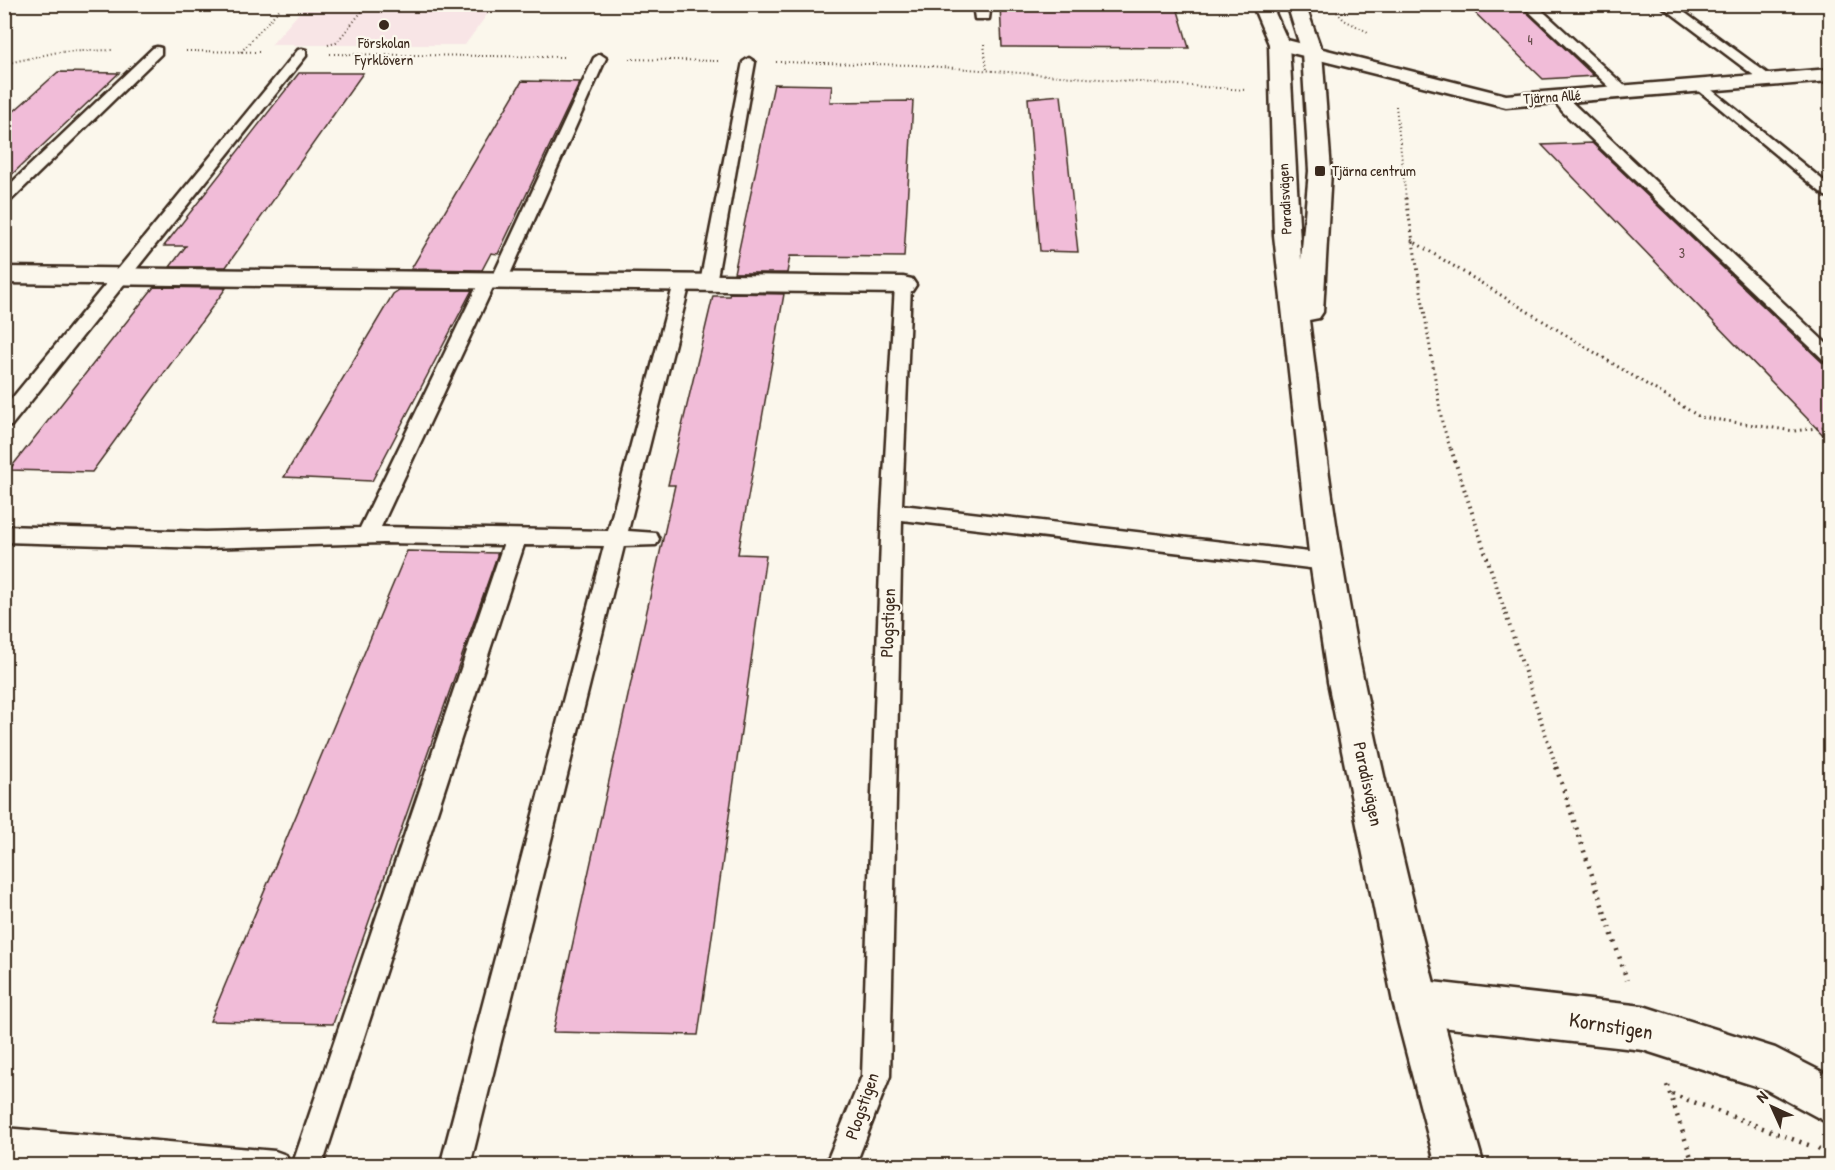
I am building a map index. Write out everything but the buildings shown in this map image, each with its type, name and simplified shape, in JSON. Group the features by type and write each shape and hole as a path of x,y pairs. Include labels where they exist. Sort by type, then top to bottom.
{"street":[{"name":"Paradisvägen","path":"1262,4 1279,44 1286,235 1304,397 1326,562 1346,682 1415,1002 1460,1166"},
{"name":"Paradisvägen","path":"1296,4 1312,52 1320,171 1304,397"},
{"name":"Tjärna Allé","path":"1279,44 1506,100 1830,75"},
{"path":"4,275 903,285"},
{"name":"Kornstigen","path":"1415,1002 1643,1028 1775,1070 1830,1101"}],"lane":[{"path":"1527,4 1623,92"},
{"path":"1665,4 1769,80"},
{"path":"4,199 157,51"},
{"path":"4,420 302,53"},
{"path":"367,536 494,280 600,58"},
{"path":"708,283 749,62"},
{"path":"1702,86 1830,193"},
{"path":"1558,97 1830,356"},
{"path":"455,1166 614,538 682,283"},
{"name":"Plogstigen","path":"840,1166 876,1076 892,511 903,285"},
{"path":"892,511 1326,562"},
{"path":"4,534 205,540 367,536 649,539"},
{"path":"307,1166 516,537"},
{"path":"4,1143 275,1166"}],"path":[{"path":"241,52 284,4"},
{"path":"302,53 336,43 368,4"},
{"path":"1396,105 1411,240 1442,422 1643,1028 1671,1093 1694,1166"},
{"path":"1411,240 1700,417 1794,431 1830,426"},
{"path":"1671,1093 1820,1149 1830,1156"}],"shaded area":[{"name":"Förskolan Fyrklövern","path":"306,5 494,5 465,45 271,45"}],"place":[{"name":"Förskolan Fyrklövern","path":"384,25"},
{"name":"Tjärna centrum","path":"1320,171"}]}
